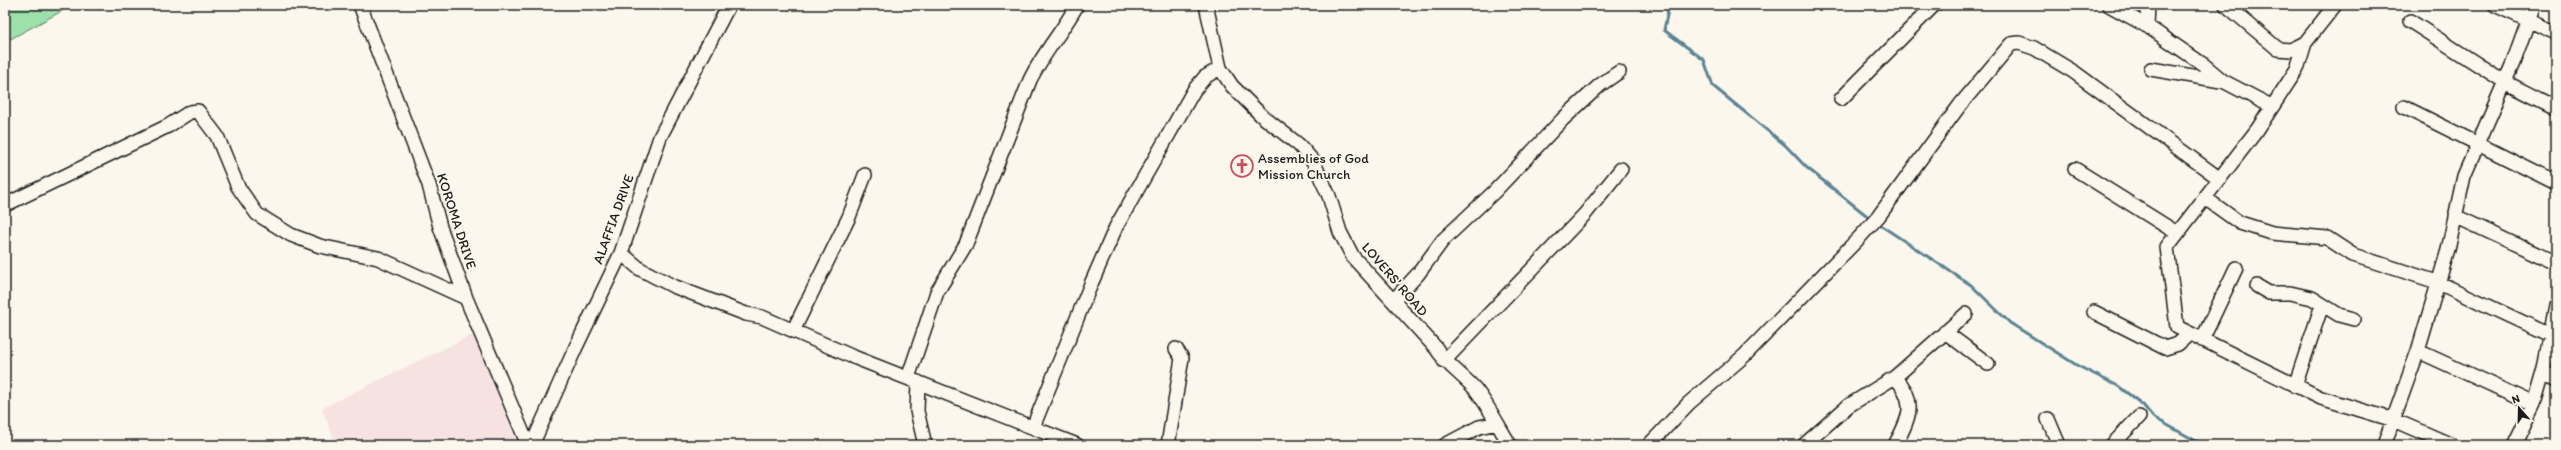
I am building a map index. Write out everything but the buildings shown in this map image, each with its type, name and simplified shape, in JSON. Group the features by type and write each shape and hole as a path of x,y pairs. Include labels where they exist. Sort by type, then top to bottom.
{"street":[{"name":"KOROMA DRIVE","path":"360,5 429,184 440,227 466,298 534,444"},
{"name":"ALAFFIA DRIVE","path":"534,444 621,254 660,137 728,5"},
{"path":"925,445 917,410 913,380 937,292 966,244 1030,80 1044,54 1063,30 1077,5"},
{"name":"LOVERS' ROAD","path":"1206,5 1220,68 1246,101 1299,145 1313,161 1347,247 1362,268 1436,348 1444,361 1459,372 1474,389 1510,445"},
{"path":"1841,99 1934,5"},
{"path":"2109,5 2148,26 2204,65 2223,81 2272,106"},
{"path":"2148,5 2148,26"},
{"path":"2226,5 2278,48 2291,50 2306,43"},
{"path":"2335,5 2306,43 2297,69 2257,130 2177,232 2167,247 2169,278 2177,327 2188,334 2339,405 2394,420 2452,445"},
{"path":"2496,5 2556,33"},
{"path":"2384,445 2418,351 2437,282 2448,250 2464,176 2477,143 2505,82 2530,20 2534,5"},
{"path":"2410,21 2505,82 2556,108"},
{"path":"1649,445 1689,403 1744,356 1859,238 1878,216 1960,105 2010,44 2019,43 2034,48 2074,72 2220,179"},
{"path":"1033,427 1091,284 1116,227 1194,90 1205,77 1220,68"},
{"path":"2151,69 2223,81"},
{"path":"1393,301 1418,274 1443,240 1500,186 1563,119 1600,85 1619,72"},
{"path":"2404,106 2556,183"},
{"path":"5,205 168,126 190,112 198,111 217,136 238,187 257,214 291,235 320,246 378,258 466,298"},
{"path":"1444,361 1585,214 1621,169"},
{"path":"2075,170 2177,232"},
{"path":"793,331 849,217 865,175"},
{"path":"2205,198 2240,223 2259,230 2327,238 2352,255 2437,282 2550,335"},
{"path":"2455,216 2556,263"},
{"path":"621,254 640,269 673,286 746,314 762,317 913,380 1077,445"},
{"path":"2202,340 2236,268"},
{"path":"2257,286 2269,293 2290,293 2312,298 2339,315 2354,319"},
{"path":"2296,386 2322,305"},
{"path":"2514,445 2534,404 2543,372 2556,308"},
{"path":"2094,312 2165,348 2178,344 2188,334"},
{"path":"1804,445 1848,406 1895,378 1966,314"},
{"path":"1946,332 1988,364"},
{"path":"1168,445 1182,358 1176,349"},
{"path":"2418,351 2534,404"},
{"path":"2543,372 2556,380"},
{"path":"1895,378 1906,389 1908,395 1909,419 1896,443"},
{"path":"2112,445 2139,416"},
{"path":"2048,419 2059,445"},
{"path":"1445,445 1479,427 1496,423"}],"shaded area":[{"path":"474,334 518,445 336,445 322,408"}],"green space":[{"path":"5,5 73,5 5,42"}],"waterway":[{"path":"1669,5 1664,30 1704,60 1713,86 1785,145 1806,167 1871,219"},
{"path":"1877,223 1971,285 2010,323 2078,366 2118,386 2143,405 2153,417 2203,445"}],"place":[{"name":"Assemblies of God Mission Church","path":"1242,166"}]}
